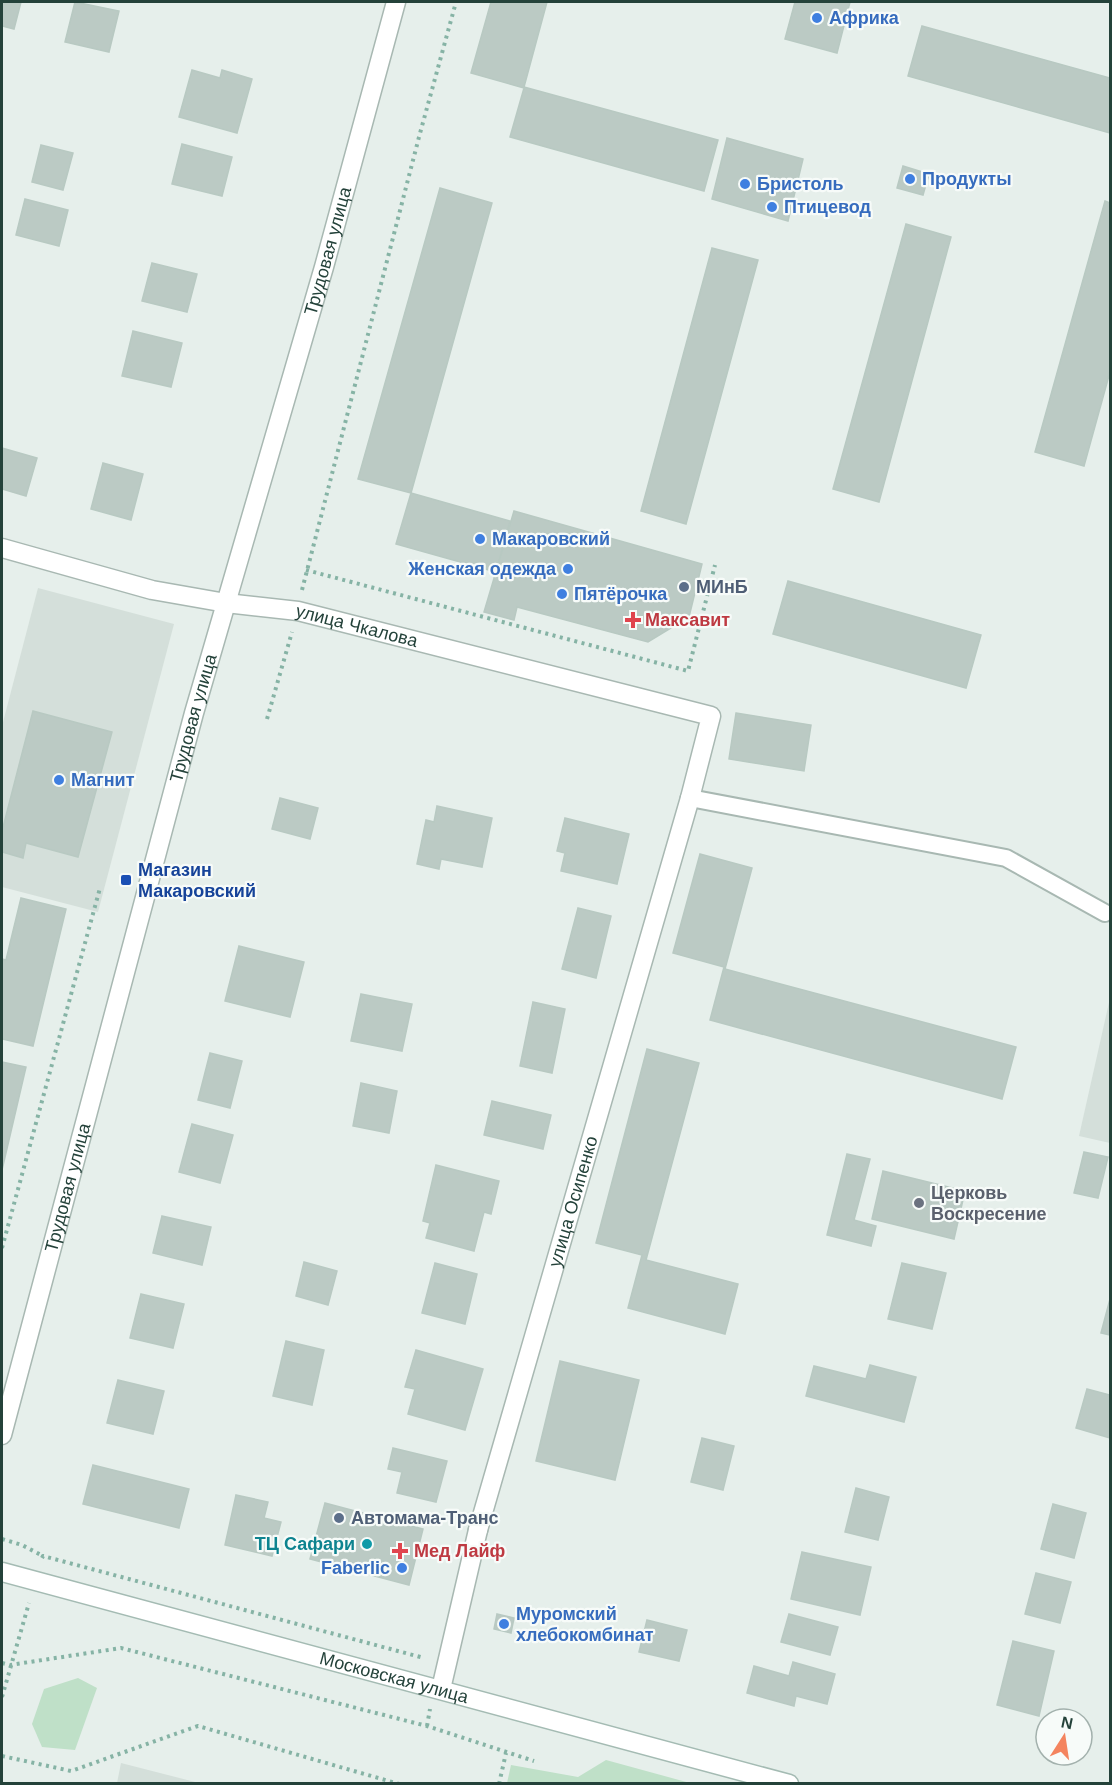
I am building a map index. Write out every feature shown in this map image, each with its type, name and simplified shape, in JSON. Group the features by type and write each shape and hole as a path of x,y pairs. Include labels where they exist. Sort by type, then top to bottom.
{"street":[{"name":"Трудовая улица","path":"2,1435 191,725 324,267 396,2"},
{"name":"улица Чкалова","path":"2,548 152,590 226,603 298,611 711,716"},
{"name":"улица Осипенко","path":"441,1689 478,1530 690,798 711,716"},
{"name":"Московская улица","path":"2,1572 789,1784"}],"lane":[{"path":"690,798 1006,858 1105,913"}],"path":[{"path":"267,719 298,611 306,570 456,2"},
{"path":"306,570 688,671 715,565"},
{"path":"2,1248 100,888"},
{"path":"2,1539 22,1545 43,1556"},
{"path":"2,1663 10,1665 121,1648 427,1726 534,1761"},
{"path":"2,1697 10,1665"},
{"path":"2,1756 71,1771 198,1726 399,1784"},
{"path":"499,1784 506,1753"}],"shaded area":[{"path":"38,588 174,624 98,912 2,887 2,726"},
{"path":"1110,998 1110,1143 1079,1136"},
{"path":"121,1763 199,1783 117,1783"}],"green space":[{"path":"78,1678 97,1688 75,1750 42,1747 32,1724 44,1689"},
{"path":"606,1760 690,1783 507,1783 511,1765 578,1777"}],"building":[{"path":"2,2 21,2 14,29 2,26"},
{"path":"75,2 119,11 109,52 65,42"},
{"path":"491,2 547,2 524,87 718,140 704,191 510,137 524,88 471,73"},
{"path":"795,2 850,2 837,53 785,39"},
{"path":"922,26 1110,78 1110,133 908,76"},
{"path":"192,70 220,78 222,70 252,79 237,133 179,117"},
{"path":"727,138 803,159 788,221 712,199"},
{"path":"182,144 232,157 222,196 172,184"},
{"path":"41,145 73,153 63,190 32,182"},
{"path":"903,166 929,174 923,195 897,188"},
{"path":"440,188 492,203 411,493 358,479"},
{"path":"25,199 68,210 59,246 16,235"},
{"path":"1105,201 1110,203 1110,372 1084,466 1035,452"},
{"path":"906,224 951,237 879,502 833,489"},
{"path":"712,248 758,260 686,524 641,511"},
{"path":"152,263 197,274 187,312 142,301"},
{"path":"133,331 182,343 171,387 122,376"},
{"path":"2,448 37,458 26,496 2,489"},
{"path":"103,463 143,474 131,520 91,509"},
{"path":"411,493 510,521 496,572 396,544"},
{"path":"514,511 702,564 689,617 648,642 517,607 514,620 484,612"},
{"path":"788,581 981,635 966,688 773,634"},
{"path":"33,711 112,732 78,857 26,843 23,858 2,852 2,831"},
{"path":"736,713 811,725 804,771 729,759"},
{"path":"280,798 318,808 310,839 272,829"},
{"path":"437,806 492,818 482,867 441,859 439,869 417,864 426,820 434,822"},
{"path":"565,818 629,834 617,884 561,871 565,853 557,851"},
{"path":"700,854 752,868 725,969 1016,1047 1002,1099 710,1020 724,967 673,953"},
{"path":"21,898 66,909 33,1046 2,1039 2,959 6,960"},
{"path":"578,908 611,916 596,978 562,969"},
{"path":"239,946 304,962 290,1017 225,1001"},
{"path":"361,994 412,1004 402,1051 351,1041"},
{"path":"533,1002 565,1009 552,1073 520,1066"},
{"path":"647,1049 699,1063 646,1260 738,1284 725,1334 628,1308 642,1255 596,1243"},
{"path":"210,1053 242,1061 230,1108 198,1100"},
{"path":"2,1062 26,1067 2,1170"},
{"path":"361,1083 397,1091 389,1133 353,1126"},
{"path":"492,1101 551,1115 543,1149 484,1135"},
{"path":"192,1124 233,1135 220,1183 179,1172"},
{"path":"1084,1152 1108,1157 1098,1198 1074,1193"},
{"path":"847,1154 870,1159 854,1220 876,1226 871,1246 827,1235"},
{"path":"436,1165 499,1181 491,1214 484,1212 474,1251 426,1238 430,1223 423,1221"},
{"name":"Церковь Воскресение","path":"883,1171 965,1191 954,1239 872,1219"},
{"path":"162,1216 211,1227 202,1265 153,1253"},
{"path":"304,1262 337,1271 328,1305 296,1296"},
{"path":"435,1263 477,1274 465,1324 422,1313"},
{"path":"902,1263 946,1273 932,1329 888,1319"},
{"path":"141,1294 184,1304 173,1348 130,1338"},
{"path":"1110,1299 1110,1335 1101,1333"},
{"path":"286,1341 324,1350 312,1405 273,1396"},
{"path":"416,1350 483,1369 465,1430 408,1414 415,1389 405,1387"},
{"path":"560,1361 639,1380 615,1480 536,1461"},
{"path":"870,1365 916,1377 904,1422 806,1396 814,1366 866,1379"},
{"path":"118,1380 164,1391 153,1434 107,1423"},
{"path":"1087,1389 1110,1395 1110,1438 1076,1428"},
{"path":"702,1438 734,1446 723,1490 691,1482"},
{"path":"393,1448 447,1461 436,1502 397,1493 402,1472 388,1469"},
{"path":"93,1465 189,1489 179,1528 83,1504"},
{"path":"856,1488 889,1497 878,1540 845,1532"},
{"path":"236,1495 268,1502 264,1518 281,1522 272,1556 225,1545"},
{"name":"ТЦ Сафари","path":"325,1503 423,1529 409,1585 310,1559"},
{"path":"1053,1504 1086,1513 1074,1558 1041,1549"},
{"path":"802,1552 871,1567 860,1615 791,1599"},
{"path":"1036,1573 1071,1582 1060,1623 1025,1614"},
{"name":"Муромский хлебокомбинат","path":"497,1614 514,1618 511,1633 494,1629"},
{"path":"789,1614 838,1627 830,1655 781,1642"},
{"path":"647,1620 687,1630 679,1661 639,1652"},
{"path":"1013,1641 1054,1651 1041,1707 1034,1707 1034,1715 997,1705"},
{"path":"793,1662 835,1674 827,1704 796,1696 794,1706 747,1693 754,1666 789,1676"}],"place":[{"name":"Африка","path":"817,18"},
{"name":"Продукты","path":"910,179"},
{"name":"Бристоль","path":"745,184"},
{"name":"Птицевод","path":"772,207"},
{"name":"Макаровский","path":"480,539"},
{"name":"Женская одежда","path":"568,569"},
{"name":"МИнБ","path":"684,587"},
{"name":"Пятёрочка","path":"562,594"},
{"name":"Максавит","path":"633,620"},
{"name":"Магнит","path":"59,780"},
{"name":"Магазин Макаровский","path":"126,880"},
{"name":"Церковь Воскресение","path":"919,1203"},
{"name":"Автомама-Транс","path":"339,1518"},
{"name":"ТЦ Сафари","path":"367,1544"},
{"name":"Мед Лайф","path":"400,1551"},
{"name":"Faberlic","path":"402,1568"},
{"name":"Муромский хлебокомбинат","path":"504,1624"}]}
